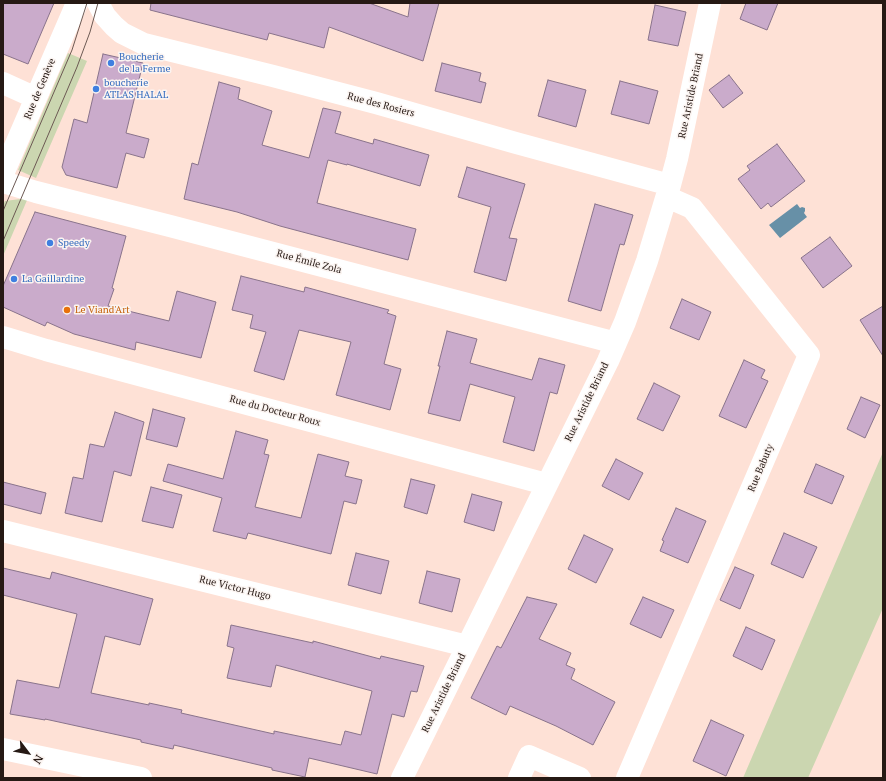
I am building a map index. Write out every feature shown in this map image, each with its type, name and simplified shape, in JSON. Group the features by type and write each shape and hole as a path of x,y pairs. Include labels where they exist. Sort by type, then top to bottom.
{"street":[{"name":"Rue de Genève","path":"3,174 77,3"},
{"name":"Rue Aristide Briand","path":"402,778 608,361 632,304 669,191 710,3"},
{"name":"Rue des Rosiers","path":"101,6 108,21 122,33 144,44 376,103 516,143 669,191"},
{"path":"3,83 36,98"},
{"name":"Rue Émile Zola","path":"3,182 36,192 616,343"},
{"name":"Rue Babuty","path":"627,778 809,355 692,208 669,191"},
{"name":"Rue du Docteur Roux","path":"3,337 546,484"},
{"name":"Rue Victor Hugo","path":"3,531 467,646"},
{"path":"3,749 141,778"},
{"path":"519,778 529,756 580,778"}],"green space":[{"path":"68,53 87,61 36,178 18,170"},
{"path":"28,198 3,256 3,205 5,201"},
{"path":"883,452 883,608 808,778 743,778"}],"water":[{"path":"797,204 800,208 805,208 804,213 807,217 780,238 769,225"}],"building":[{"path":"3,3 54,3 28,64 3,54"},
{"path":"151,3 369,3 408,17 410,3 439,3 423,61 329,27 324,48 269,33 267,40 150,10"},
{"path":"746,3 778,3 767,30 740,19"},
{"path":"655,5 686,12 678,46 648,40"},
{"path":"103,54 143,63 126,133 149,139 144,158 126,153 117,188 66,175 62,167 74,119 87,123"},
{"path":"442,63 481,73 479,81 486,83 481,103 435,91"},
{"path":"729,75 743,93 723,108 709,90"},
{"path":"548,80 586,90 576,127 538,116"},
{"path":"620,81 658,91 649,124 611,114"},
{"path":"219,82 240,88 238,99 272,111 262,145 309,158 323,108 341,112 335,133 373,144 374,139 429,155 420,186 347,164 328,160 317,203 416,229 408,260 280,226 237,212 184,199 192,163 198,165"},
{"path":"777,144 805,181 771,207 768,203 761,209 738,179 750,170 747,166"},
{"path":"467,167 525,184 509,238 517,239 506,281 474,272 491,207 458,197"},
{"path":"595,204 633,215 624,245 620,244 601,311 568,301"},
{"path":"35,212 126,236 112,288 114,289 108,306 169,321 177,291 216,302 201,358 136,342 135,350 74,334 47,322 45,326 3,307 3,286"},
{"path":"830,237 852,266 823,288 801,258"},
{"path":"241,276 304,292 305,287 389,310 387,313 396,316 384,364 401,369 390,410 336,395 351,342 299,330 284,380 254,371 266,332 250,328 253,315 232,310"},
{"path":"682,299 711,312 699,340 670,328"},
{"path":"883,306 883,356 860,320"},
{"path":"447,331 477,339 470,363 532,380 539,358 565,365 557,394 550,392 534,451 503,442 515,397 470,384 460,421 428,413"},
{"path":"744,360 765,370 761,378 768,381 746,428 719,416"},
{"path":"654,383 680,396 663,431 637,419"},
{"path":"861,397 880,405 865,438 847,429"},
{"path":"153,409 185,418 177,447 146,439"},
{"path":"115,412 144,422 131,476 114,471 102,522 65,513 73,477 83,479 90,444 104,447"},
{"path":"236,431 268,440 264,454 269,455 255,507 301,518 318,454 349,462 345,476 362,480 356,504 344,501 331,554 248,533 246,539 213,531 222,498 163,481 168,464 223,479"},
{"path":"616,459 643,473 629,500 602,486"},
{"path":"816,464 844,476 832,504 804,492"},
{"path":"411,479 435,485 427,514 404,507"},
{"path":"3,482 46,493 41,514 3,504"},
{"path":"151,487 182,495 173,528 142,521"},
{"path":"472,494 502,502 494,531 464,522"},
{"path":"676,508 706,521 688,563 660,551 664,541 662,540"},
{"path":"784,533 817,547 803,578 771,564"},
{"path":"584,535 613,549 596,583 568,569"},
{"path":"356,553 389,561 381,594 348,585"},
{"path":"735,567 754,575 740,609 720,600"},
{"path":"3,568 50,579 52,572 153,599 140,645 105,636 91,693 182,710 181,713 274,734 274,731 341,745 345,731 361,735 372,691 276,665 271,687 227,678 234,648 227,646 231,625 313,643 313,641 380,659 381,656 424,666 417,692 411,691 404,717 392,714 377,774 309,758 305,777 174,745 173,749 141,742 141,740 45,719 10,714 17,680 59,688 77,614 3,595"},
{"path":"427,571 460,579 452,612 419,603"},
{"path":"527,597 557,604 539,639 571,653 566,665 575,669 571,679 615,702 593,745 556,726 510,706 506,715 471,698 497,646 501,648"},
{"path":"643,597 674,610 661,638 630,624"},
{"path":"746,627 775,640 762,670 733,656"},
{"path":"711,720 744,735 726,776 693,761"}],"tram line":[{"path":"3,211 72,50 87,3"},
{"path":"3,241 77,67 90,32 98,3"}],"place":[{"name":"Boucherie de la Ferme","path":"111,63"},
{"name":"boucherie ATLAS HALAL","path":"96,89"},
{"name":"Speedy","path":"50,243"},
{"name":"La Gaillardine","path":"14,279"},
{"name":"Le Viand'Art","path":"67,310"}]}
